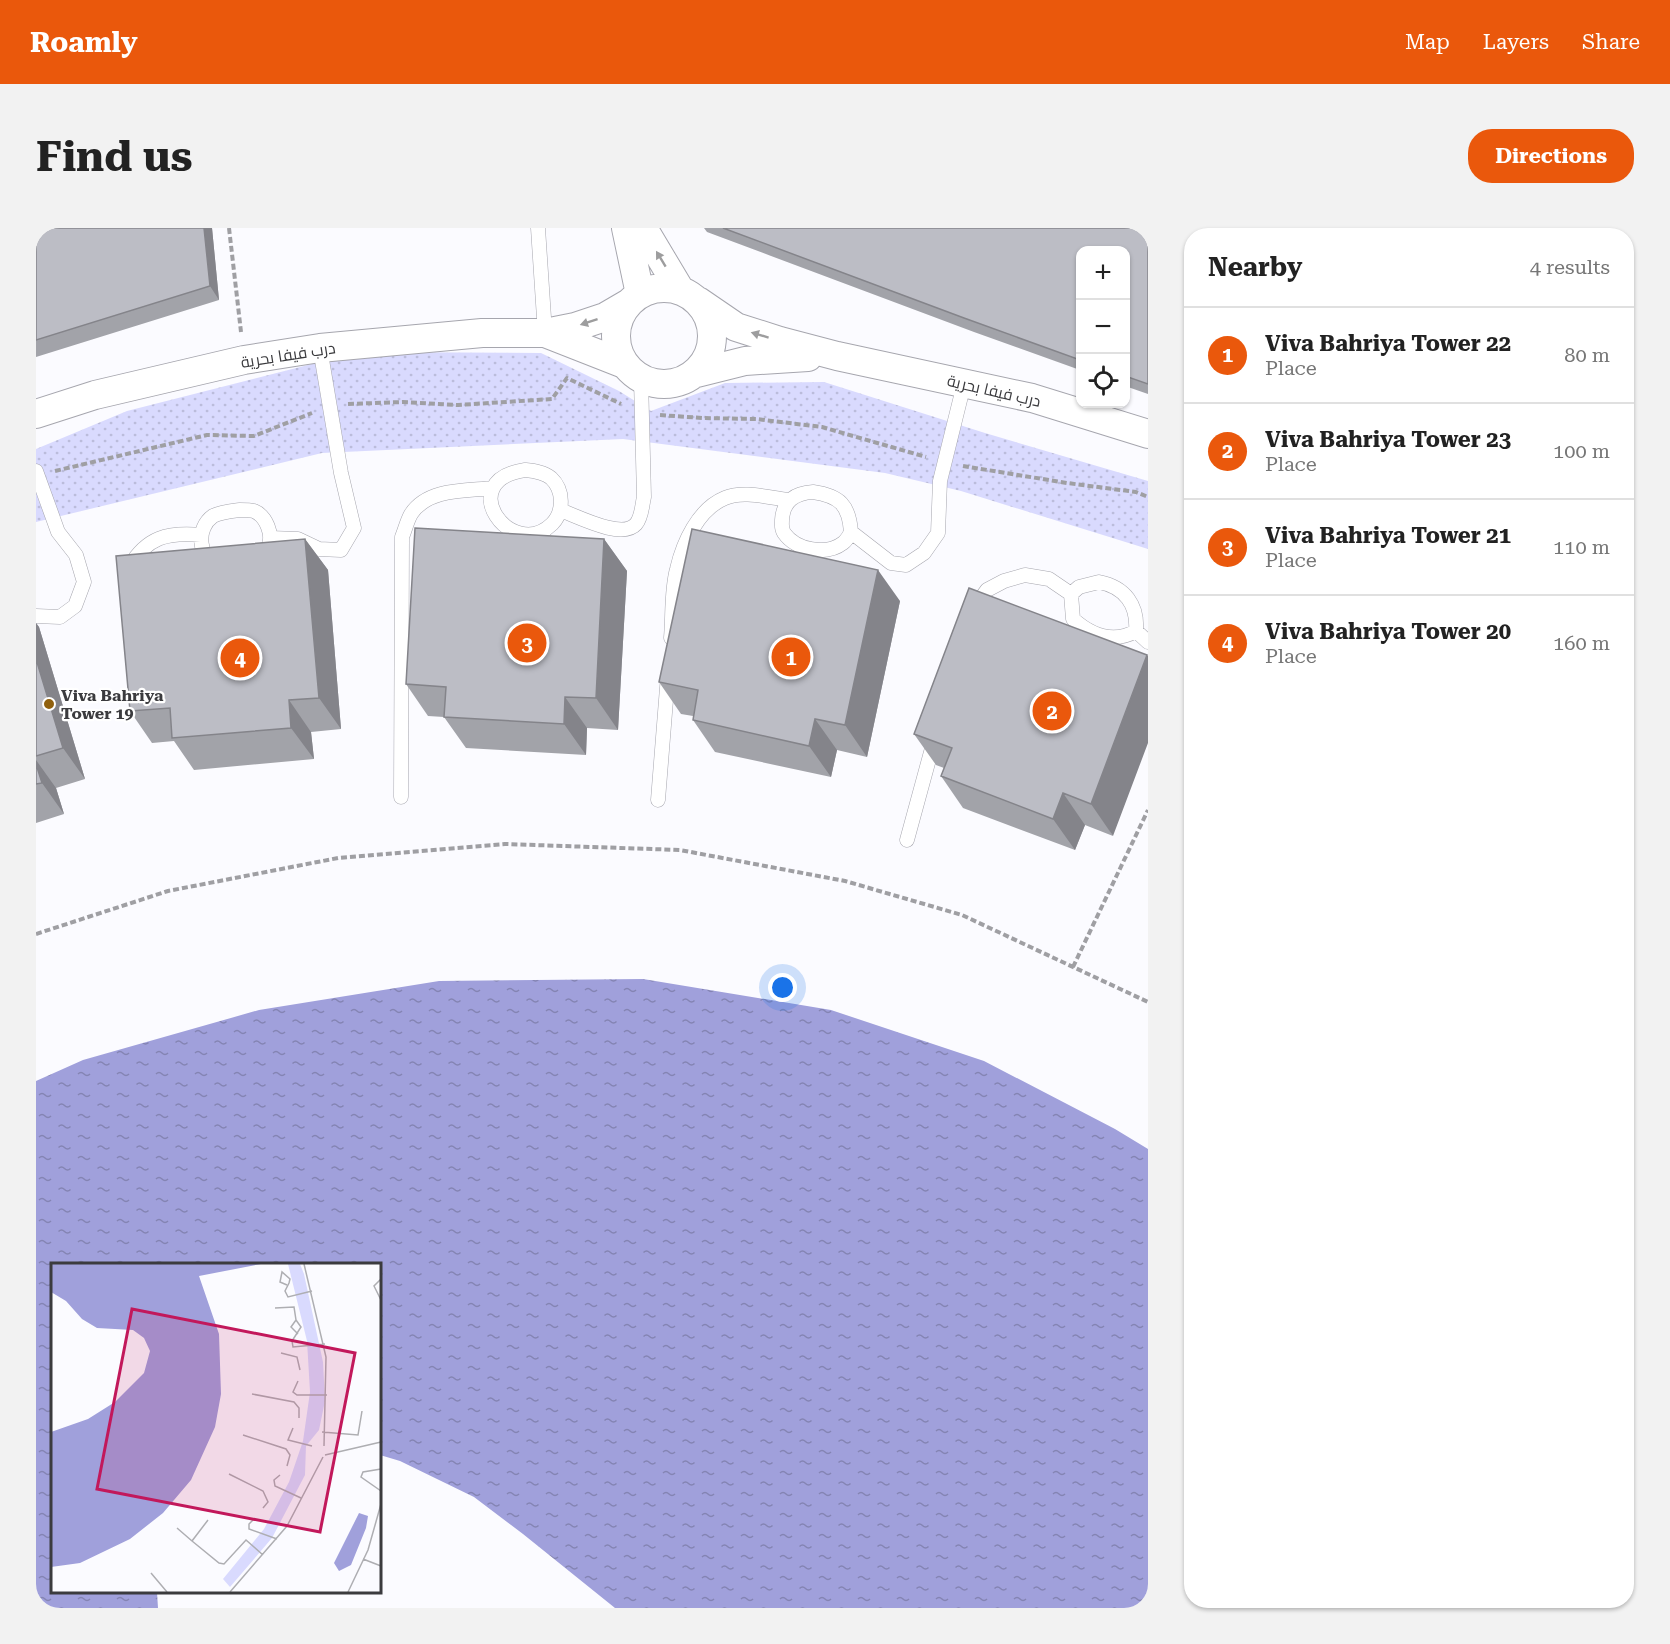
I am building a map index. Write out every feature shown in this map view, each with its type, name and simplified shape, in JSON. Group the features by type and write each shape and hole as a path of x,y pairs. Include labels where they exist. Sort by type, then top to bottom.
{"street":[{"path":"626,228 635,298"},
{"path":"643,228 689,296 707,314 712,329 712,345 697,373 676,384 652,384 633,372 617,349 616,333 620,316 635,298 660,288 689,296"},
{"name":"درب فيفا بحرية","path":"689,296 736,327 837,356 1032,399 1148,434"},
{"name":"درب فيفا بحرية","path":"36,414 95,395 244,360 320,348 482,333 545,333 575,327 605,317 635,298"},
{"name":"درب فيفا بحرية","path":"545,333 633,372"},
{"name":"درب فيفا بحرية","path":"697,373 745,361 837,356"}],"lane":[{"path":"538,228 545,333"},
{"path":"270,538 298,539 319,549 341,550 354,528 341,473 320,348"},
{"path":"560,510 610,529 624,530 635,525 644,497 642,414 633,372"},
{"path":"851,532 891,563 906,565 924,553 938,533 937,514 944,460 964,384"},
{"path":"537,471 550,477 557,487 561,498 560,510 547,529 533,533 521,533 510,530 500,523 490,500 493,488 501,477 512,472 537,471"},
{"path":"36,616 60,617 75,606 84,582 76,555 58,532 37,474"},
{"path":"401,797 402,537 411,513 430,497 451,492 493,488"},
{"path":"804,493 826,494 844,506 849,515 851,532 842,544 816,551 796,544 790,539 782,528 783,509 789,500 804,493"},
{"path":"658,800 676,569 691,531 705,511 724,498 746,494 789,500"},
{"path":"240,510 253,511 261,516 267,524 270,538 269,545 259,556 249,562 224,565 213,562 205,554 201,535 205,525 213,516 240,510"},
{"path":"124,579 135,557 150,543 162,536 182,533 201,535"},
{"path":"968,616 987,590 1004,581 1025,575 1049,579 1071,594"},
{"path":"1099,582 1119,590 1127,595 1133,604 1137,622 1136,631 1128,635 1109,638 1082,627 1073,619 1071,594 1079,587 1099,582"},
{"path":"1136,631 1148,642"},
{"path":"907,840 938,728"}],"path":[{"path":"229,228 244,360"},
{"path":"37,474 207,435 254,436 330,407 350,403 403,402 458,405 552,399 567,378 642,414 702,418 756,418 822,427 963,466 1136,492 1148,497"},
{"path":"1073,967 1148,810"},
{"path":"36,934 168,891 326,860 505,844 680,850 845,881 962,915 1148,1002"}],"shaded area":[{"path":"359,352 541,353 619,391 651,411 725,383 824,382 1148,481 1148,549 961,491 885,473 623,439 322,453 36,522 36,449 127,411"}],"water":[{"path":"643,979 831,1010 984,1061 1115,1129 1148,1149 1148,1608 615,1608 474,1497 400,1461 381,1455 381,1263 51,1263 51,1593 157,1593 158,1608 36,1608 36,1081 83,1060 259,1010 439,981"}],"building":[{"path":"36,228 204,228 210,286 36,340"},
{"path":"723,228 1148,228 1148,384 1130,378 1130,246 1076,246 1076,359"},
{"path":"415,528 604,539 596,698 565,697 564,724 444,717 446,687 406,684"},
{"path":"692,529 878,570 845,725 815,719 809,746 693,720 698,690 659,682"},
{"path":"305,539 319,698 289,700 291,728 172,738 170,708 130,711 116,556"},
{"path":"969,588 1147,655 1091,804 1063,793 1053,819 941,776 952,748 914,734"},
{"path":"36,659 63,748 36,756"},
{"path":"36,764 42,783 36,784"}],"place":[{"name":"Viva Bahriya Tower 21","path":"527,643"},
{"name":"Viva Bahriya Tower 22","path":"791,657"},
{"name":"Viva Bahriya Tower 20","path":"240,658"},
{"name":"Viva Bahriya Tower 19","path":"49,704"},
{"name":"Viva Bahriya Tower 23","path":"1052,711"}]}
